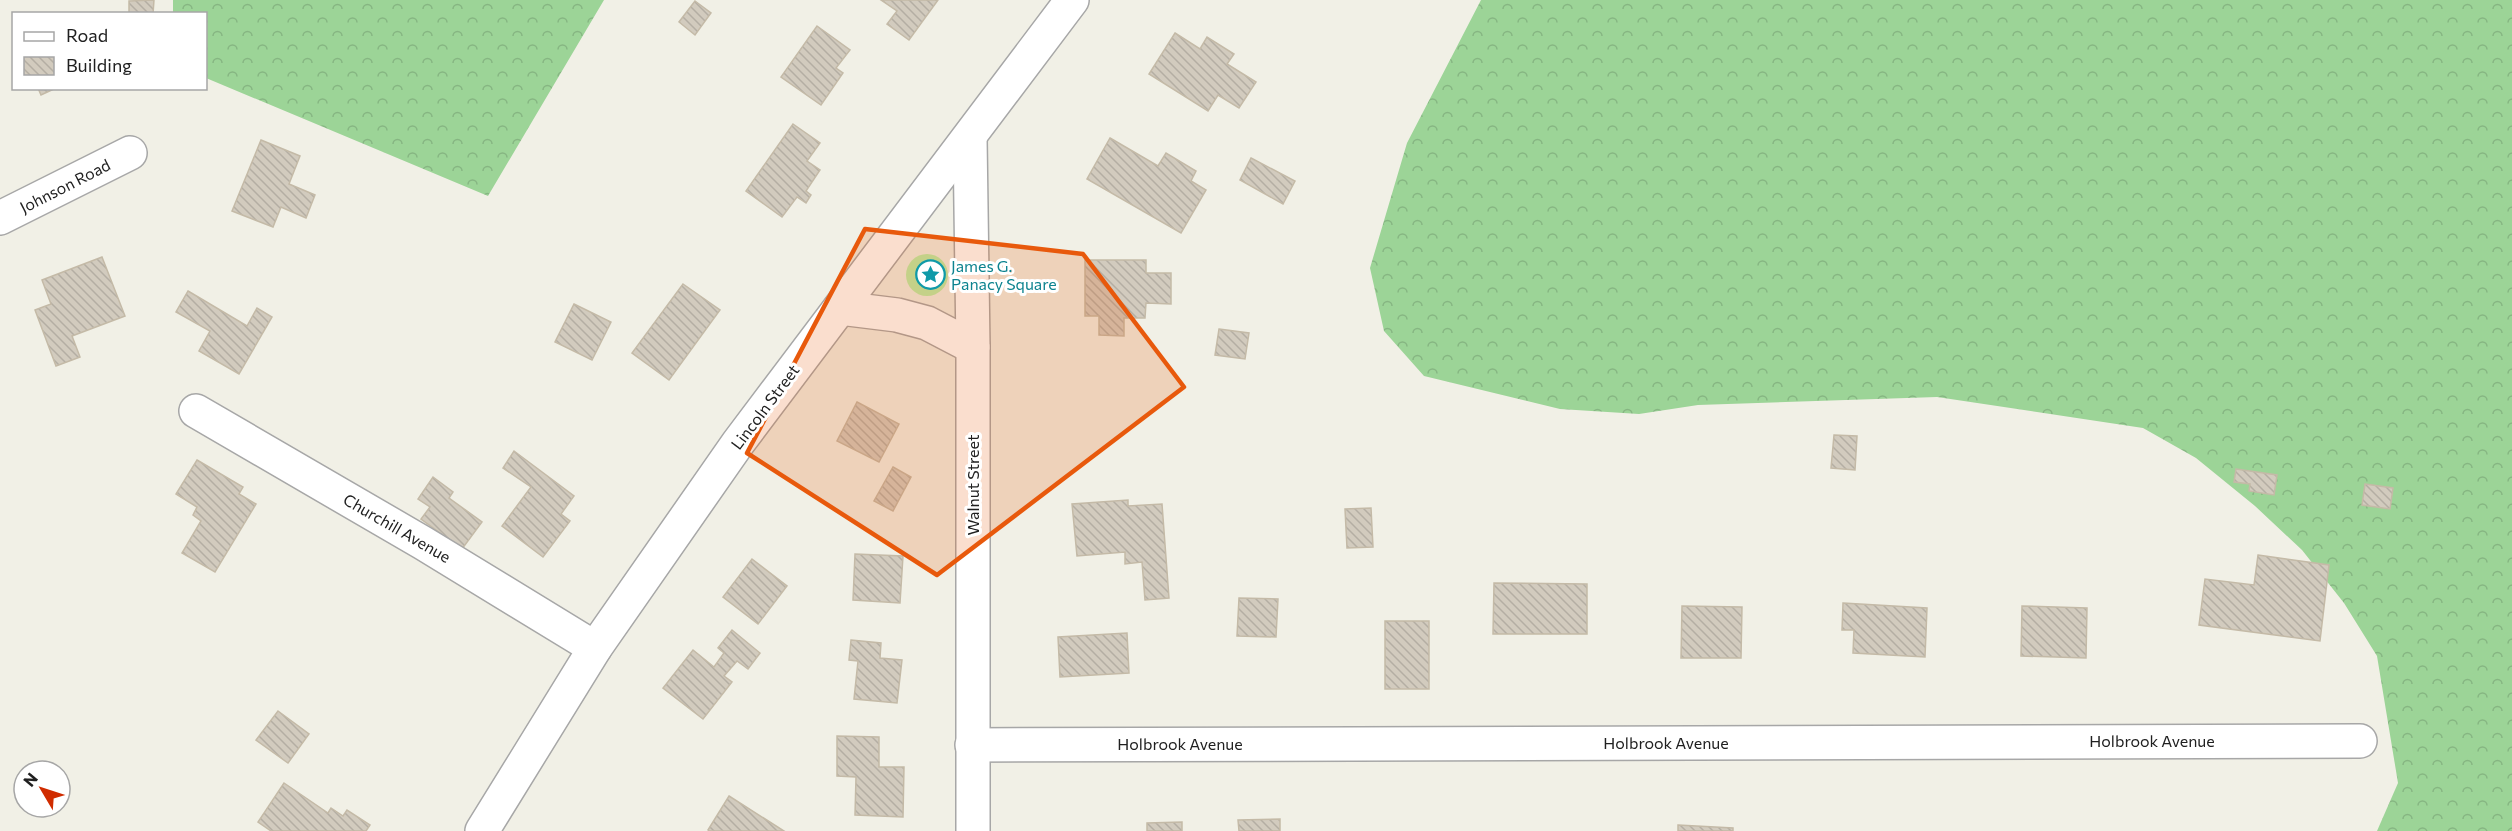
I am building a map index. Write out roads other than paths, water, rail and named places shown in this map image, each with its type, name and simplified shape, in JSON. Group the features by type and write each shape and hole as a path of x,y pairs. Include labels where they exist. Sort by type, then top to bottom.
{"street":[{"name":"Lincoln Street","path":"482,831 595,648 738,443 1072,0"},
{"name":"Walnut Street","path":"970,138 973,347 973,831"},
{"name":"Johnson Road","path":"0,218 130,153"},
{"path":"840,308 897,315 927,323 973,347"},
{"name":"Churchill Avenue","path":"196,411 423,543 595,648"},
{"name":"Holbrook Avenue","path":"972,745 2360,741"}],"place":[{"name":"James G. Panacy Square","path":"930,275"}]}
